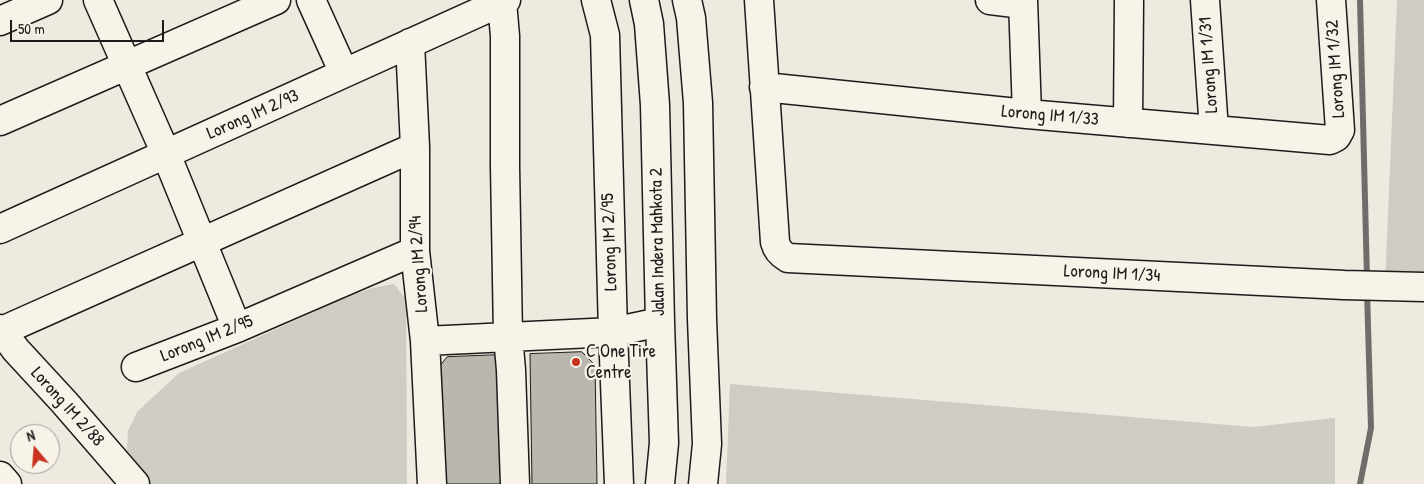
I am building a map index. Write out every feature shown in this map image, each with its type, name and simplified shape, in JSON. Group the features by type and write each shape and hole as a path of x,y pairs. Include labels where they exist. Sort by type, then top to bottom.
{"street":[{"path":"0,21 48,0"},
{"path":"98,0 166,154 237,328"},
{"path":"0,121 276,0"},
{"path":"311,0 344,73"},
{"name":"Lorong IM 2/95","path":"596,0 604,35 619,484"},
{"name":"Jalan Indera Mahkota 2","path":"644,0 649,24 655,105 664,442 660,484"},
{"path":"688,0 698,102 702,319 707,444 703,484"},
{"name":"Lorong IM 1/34","path":"759,0 775,242 781,254 788,258 1344,286 1424,287"},
{"path":"990,0 1023,2 1027,114"},
{"path":"1128,0 1128,123"},
{"name":"Lorong IM 1/31","path":"1205,0 1214,130"},
{"name":"Lorong IM 1/32","path":"1331,0 1340,130 1336,137"},
{"path":"504,1 508,336 515,484"},
{"name":"Lorong IM 2/93","path":"0,229 504,1"},
{"name":"Lorong IM 2/94","path":"410,43 415,147 416,251 425,341 432,484"},
{"name":"Lorong IM 1/33","path":"764,87 1128,123 1330,140 1336,137"},
{"path":"4,343 202,242 415,147"},
{"name":"Lorong IM 2/95","path":"136,367 237,328 416,251"},
{"path":"425,341 613,332 660,322"},
{"name":"Lorong IM 2/88","path":"4,343 64,402 135,484"},
{"path":"0,476 7,484"}],"shaded area":[{"path":"1397,0 1424,0 1424,287 1385,286"},
{"path":"394,284 406,299 407,484 146,484 126,463 128,431 137,412 179,373 345,298 372,288"},
{"path":"730,384 1253,427 1335,418 1335,484 726,484"}],"building":[{"path":"582,352 595,365 597,484 532,484 530,354"},
{"path":"500,355 505,484 439,484 434,373 447,357"}],"waterway":[{"path":"1360,0 1367,279"},
{"path":"1360,484 1371,428 1367,291"}],"place":[{"name":"C One Tire Centre","path":"576,362"}]}
